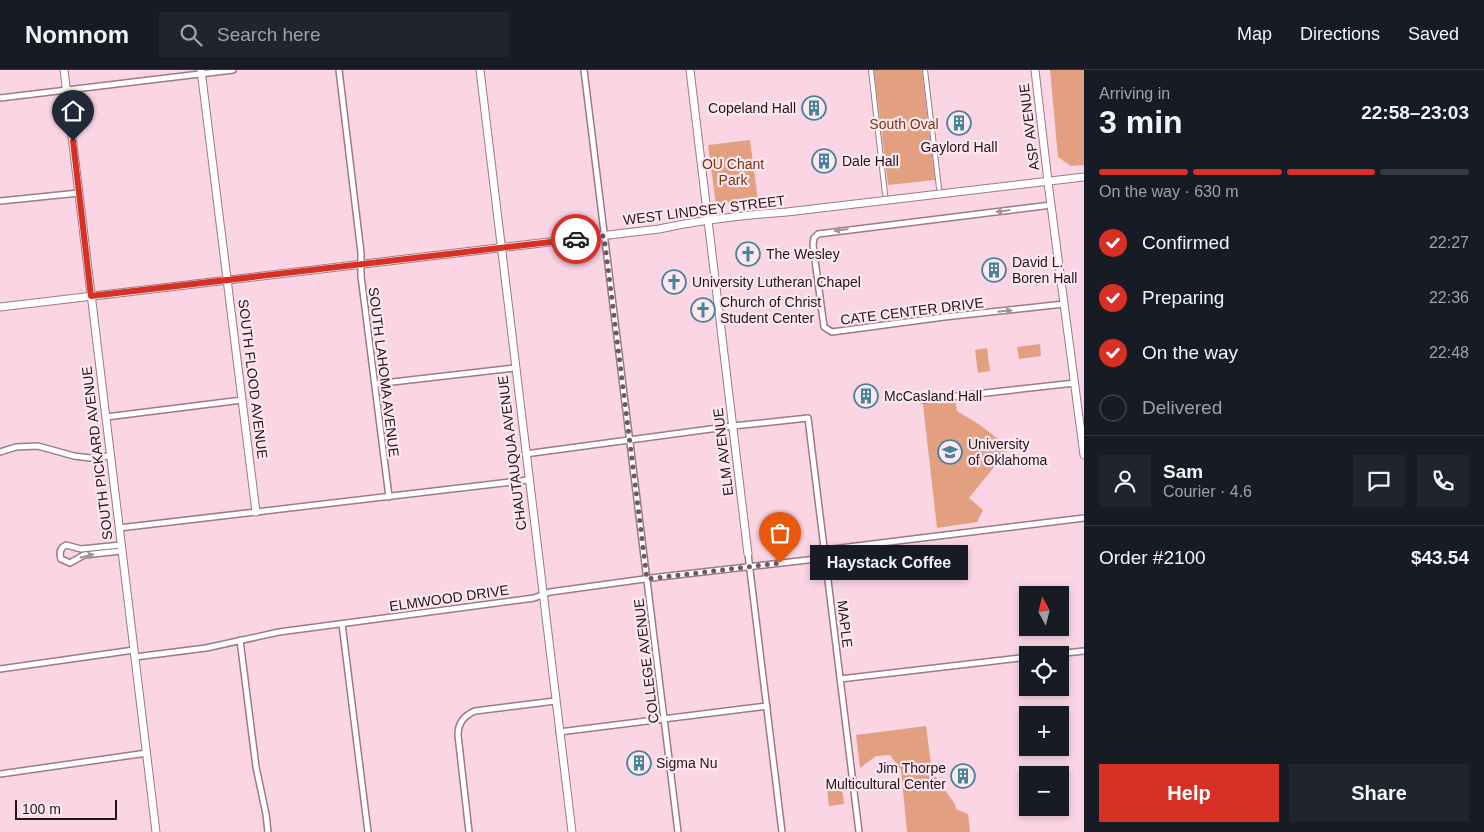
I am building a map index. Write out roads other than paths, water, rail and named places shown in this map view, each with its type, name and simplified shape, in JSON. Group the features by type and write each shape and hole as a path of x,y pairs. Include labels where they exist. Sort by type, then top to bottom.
{"street":[{"name":"SOUTH PICKARD AVENUE","path":"64,70 156,832"},
{"path":"0,98 202,72 233,70"},
{"name":"SOUTH LAHOMA AVENUE","path":"339,70 361,276 389,497"},
{"name":"CHAUTAUQUA AVENUE","path":"480,70 572,832"},
{"name":"COLLEGE AVENUE","path":"584,70 678,832"},
{"name":"ELM AVENUE","path":"690,70 782,832"},
{"path":"871,70 885,194"},
{"path":"925,70 940,188"},
{"name":"ASP AVENUE","path":"1035,70 1084,455"},
{"name":"SOUTH FLOOD AVENUE","path":"202,72 256,512"},
{"name":"WEST LINDSEY STREET","path":"0,307 604,236 659,229 707,220 1084,177"},
{"path":"0,202 79,193"},
{"name":"CATE CENTER DRIVE","path":"1051,205 818,234 814,238 813,245 819,293 824,326 832,332 1064,304"},
{"path":"376,384 515,368"},
{"path":"923,400 1075,382"},
{"path":"106,417 242,400"},
{"name":"MAPLE","path":"733,426 808,418 859,832"},
{"path":"525,454 733,426"},
{"path":"0,452 16,447 38,446 74,456 90,458 110,456"},
{"path":"119,528 528,480"},
{"path":"824,550 1084,518"},
{"path":"66,545 82,549 121,548 84,555 70,563 61,559 60,554 62,548 66,545"},
{"name":"ELMWOOD DRIVE","path":"0,669 134,654 186,651 279,632 534,598 550,592 825,558"},
{"path":"342,624 368,832"},
{"path":"240,640 256,767 268,832"},
{"path":"1069,652 1084,650"},
{"path":"840,679 1019,659"},
{"path":"469,832 458,735 462,720 475,710 555,700"},
{"path":"559,732 767,706"},
{"path":"0,774 147,753"}],"place":[{"name":"Copeland Hall","path":"814,108"},
{"name":"Gaylord Hall","path":"959,123"},
{"name":"Dale Hall","path":"824,161"},
{"name":"The Wesley","path":"748,254"},
{"name":"David L. Boren Hall","path":"994,270"},
{"name":"University Lutheran Chapel","path":"674,282"},
{"name":"Church of Christ Student Center","path":"703,310"},
{"name":"McCasland Hall","path":"866,396"},
{"name":"University of Oklahoma","path":"950,452"},
{"name":"Haystack Coffee","path":"780,563"},
{"name":"Sigma Nu","path":"639,763"},
{"name":"Jim Thorpe Multicultural Center","path":"963,776"}],"park label":[{"name":"South Oval","path":"904,124"},
{"name":"OU Chant Park","path":"733,172"}]}
